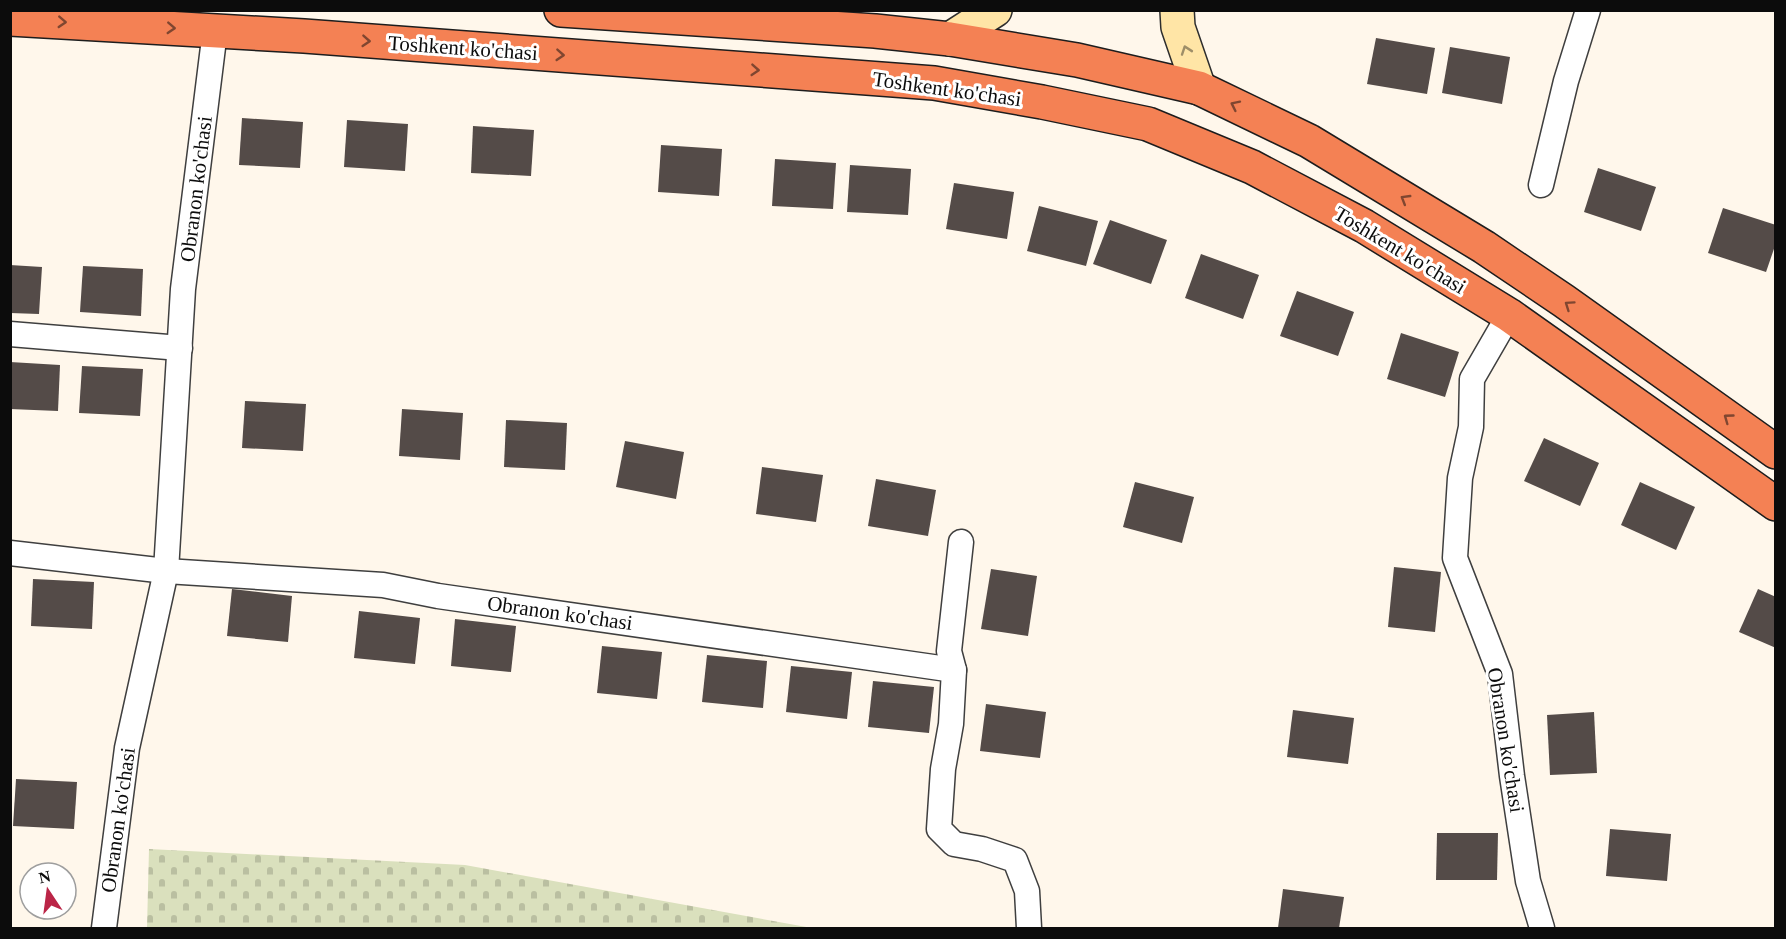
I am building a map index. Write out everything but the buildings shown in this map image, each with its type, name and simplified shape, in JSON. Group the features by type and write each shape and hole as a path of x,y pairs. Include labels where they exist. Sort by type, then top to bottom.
{"highway":[{"path":"561,10 874,21 950,39 1077,60 1199,88 1309,141 1484,247 1776,452"},
{"name":"Toshkent ko'chasi","path":"10,19 214,31 934,83 1148,124 1252,167 1364,226 1509,315 1776,504"}],"street":[{"path":"950,39 995,10"},
{"path":"1177,10 1178,27 1199,88"},
{"path":"1541,185 1566,81 1588,10"},
{"name":"Obranon ko'chasi","path":"104,928 127,748 166,571 183,289 214,31"},
{"name":"Obranon ko'chasi","path":"1509,315 1472,380 1471,427 1460,478 1455,558 1500,674 1528,881 1542,928"},
{"path":"10,334 180,348"},
{"path":"961,542 949,651 954,670 951,724 943,769 939,829 954,844 982,849 1016,860 1027,891 1029,928"},
{"name":"Obranon ko'chasi","path":"10,553 166,571 383,585 450,597 954,670"}],"green space":[{"path":"149,849 465,865 812,928 147,928"}]}
